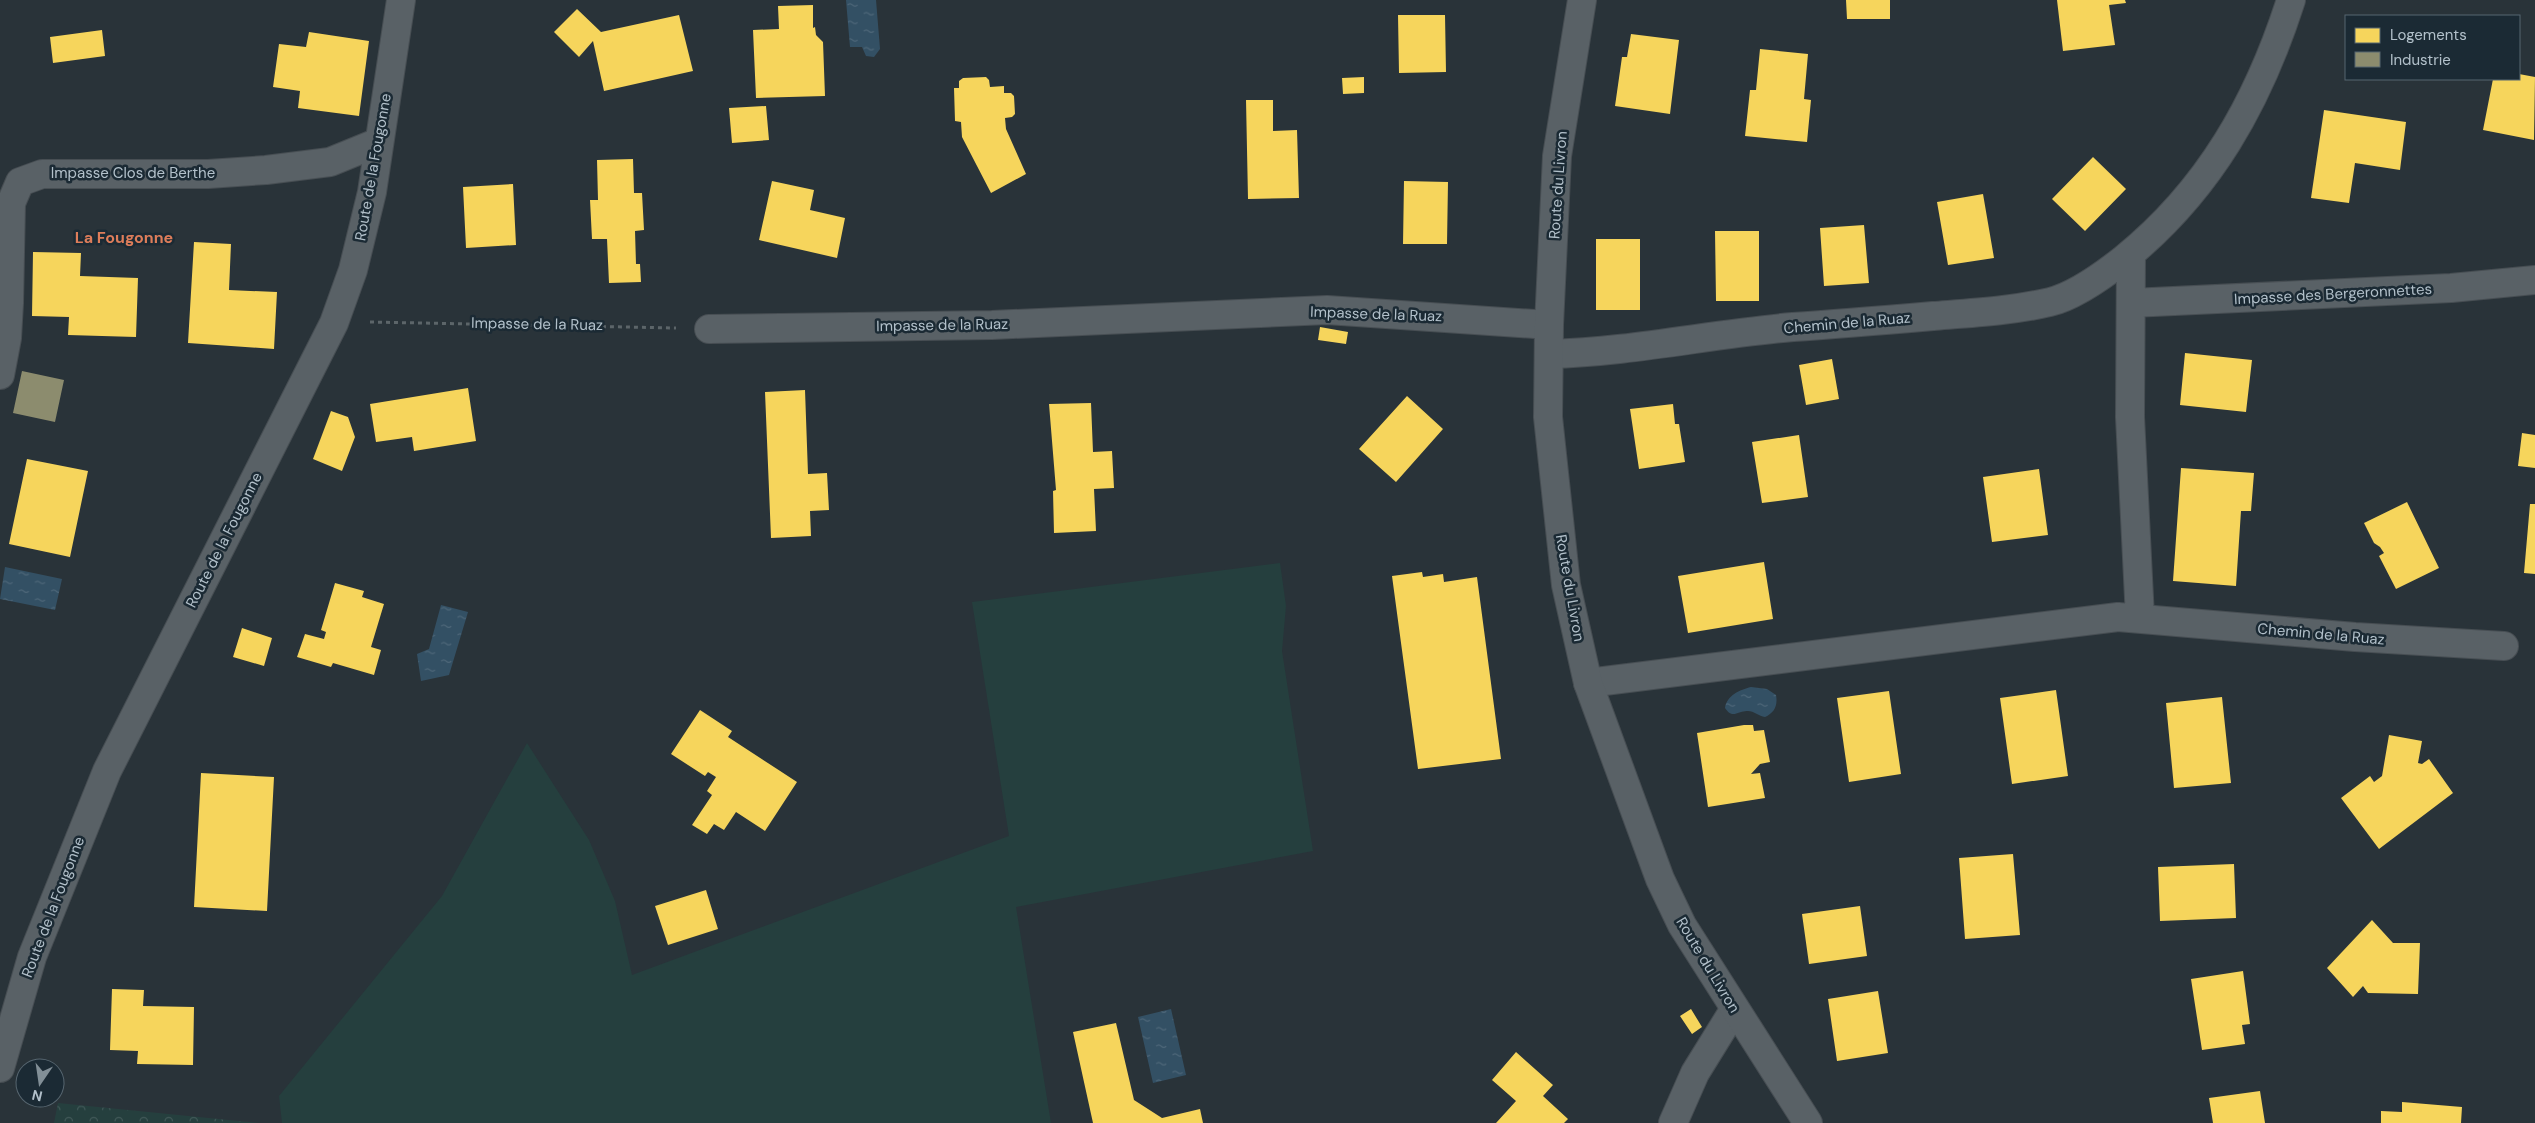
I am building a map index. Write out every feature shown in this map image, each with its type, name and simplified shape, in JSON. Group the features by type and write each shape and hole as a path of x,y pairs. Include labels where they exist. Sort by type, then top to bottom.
{"street":[{"name":"Route de la Fougonne","path":"0,1068 32,957 107,771 334,323 353,270 372,192 401,0"},
{"name":"Route du Livron","path":"1582,0 1557,156 1549,325 1548,416 1566,585 1588,683 1660,879 1682,925 1734,1010 1808,1123"},
{"name":"Chemin de la Ruaz","path":"1549,354 1601,351 1761,330 1986,312 2052,301 2106,273 2155,234 2188,198 2227,145 2252,100 2277,44 2291,0"},
{"name":"Impasse Clos de Berthe","path":"0,375 7,338 11,203 20,182 42,174 208,174 266,170 330,162 379,142"},
{"path":"2131,253 2130,417 2140,618"},
{"name":"Impasse des Bergeronnettes","path":"2132,304 2451,288 2535,280"},
{"name":"Impasse de la Ruaz","path":"709,330 992,325 1327,310 1549,325"},
{"name":"Chemin de la Ruaz","path":"1588,683 2118,617 2363,638 2504,646"},
{"path":"1674,1123 1695,1074 1734,1010"}],"path":[{"name":"Impasse de la Ruaz","path":"334,323 568,324 709,330"}],"green space":[{"path":"1280,563 1286,606 1282,651 1313,851 1016,907 1051,1123 282,1123 279,1096 442,896 527,743 589,840 615,901 632,975 1009,836 972,602"},
{"path":"65,1104 259,1123 54,1123 57,1108 65,1108"}],"water":[{"path":"846,0 876,0 880,49 874,57 866,56 862,47 850,47"},
{"path":"5,567 62,579 55,610 0,599"},
{"path":"441,605 468,612 449,675 421,681 417,654 429,649"},
{"path":"1751,687 1767,689 1776,695 1776,706 1773,711 1765,717 1750,711 1733,714 1728,712 1725,708 1731,696"},
{"path":"1171,1009 1186,1075 1153,1083 1138,1017"}],"building: Logements":[{"path":"1846,0 1890,0 1890,19 1847,19"},
{"path":"2057,0 2125,0 2126,3 2109,5 2115,45 2063,51"},
{"path":"813,5 813,28 815,27 816,35 823,42 825,96 756,98 753,30 779,29 778,6"},
{"path":"577,9 601,32 679,15 693,71 604,91 593,41 579,57 554,32"},
{"path":"1398,15 1445,15 1446,72 1399,73"},
{"path":"102,30 105,56 53,63 50,37"},
{"path":"309,32 369,41 359,116 298,108 300,91 273,87 279,44 306,47"},
{"path":"1631,34 1679,40 1670,114 1615,106 1622,57 1627,57"},
{"path":"1760,49 1808,54 1804,99 1811,100 1807,142 1745,136 1750,90 1756,90"},
{"path":"2520,74 2535,77 2534,140 2483,130 2493,80 2520,80"},
{"path":"986,77 989,80 990,87 1004,86 1004,93 1011,93 1014,96 1015,114 1012,117 1005,118 1006,129 1026,174 991,193 962,137 961,122 955,121 954,88 959,88 959,81 963,78"},
{"path":"1364,77 1364,93 1343,94 1342,78"},
{"path":"1246,100 1273,100 1273,131 1297,130 1299,198 1248,199"},
{"path":"766,106 769,140 732,143 729,108"},
{"path":"2324,110 2406,122 2400,170 2355,163 2349,203 2311,198"},
{"path":"2093,157 2126,189 2085,231 2052,199"},
{"path":"633,159 634,193 642,193 644,230 635,231 636,264 640,264 641,282 609,283 607,239 592,239 590,200 598,200 597,160"},
{"path":"772,181 814,190 810,210 845,218 837,258 759,240"},
{"path":"1404,181 1448,182 1447,244 1403,244"},
{"path":"513,184 516,245 466,248 463,187"},
{"path":"1983,194 1994,258 1948,265 1937,202"},
{"path":"1864,225 1869,283 1824,286 1820,228"},
{"path":"1715,231 1759,231 1759,301 1716,301"},
{"path":"1596,239 1640,239 1640,310 1596,310"},
{"path":"194,242 231,244 229,290 277,292 274,349 188,343"},
{"path":"33,252 81,253 80,276 138,278 136,337 68,335 69,317 32,316"},
{"path":"1320,327 1348,332 1346,344 1318,340"},
{"path":"2185,353 2252,360 2246,412 2180,405"},
{"path":"1832,359 1839,399 1806,405 1799,365"},
{"path":"468,388 476,441 414,451 412,437 376,442 370,404"},
{"path":"805,390 808,474 827,473 829,510 810,511 811,536 771,538 765,392"},
{"path":"1407,396 1443,429 1396,482 1359,449"},
{"path":"1091,403 1093,452 1112,451 1114,488 1094,489 1096,531 1054,533 1053,491 1056,490 1049,404"},
{"path":"1673,404 1675,424 1679,424 1685,462 1639,469 1630,409"},
{"path":"331,411 348,417 355,437 342,471 313,459"},
{"path":"2522,433 2535,435 2535,468 2518,466"},
{"path":"1799,435 1808,497 1762,503 1752,442"},
{"path":"27,459 88,471 70,557 9,544"},
{"path":"2181,468 2254,473 2251,511 2241,511 2236,586 2173,581"},
{"path":"2039,469 2048,535 1992,542 1983,477"},
{"path":"2407,502 2439,568 2396,589 2379,556 2384,553 2374,543 2364,523"},
{"path":"2530,504 2535,504 2535,574 2524,573"},
{"path":"1764,562 1773,619 1688,633 1678,576"},
{"path":"1422,572 1423,577 1443,574 1444,582 1477,577 1501,759 1418,769 1392,576"},
{"path":"335,583 364,591 362,597 384,604 371,647 381,650 374,675 333,663 331,667 297,657 305,634 324,639 326,632 321,630"},
{"path":"242,628 272,638 264,666 233,657"},
{"path":"2056,690 2068,776 2012,784 2000,698"},
{"path":"1889,691 1901,774 1849,782 1837,698"},
{"path":"2222,697 2231,783 2174,788 2166,703"},
{"path":"700,710 732,731 728,737 797,782 765,831 736,812 724,830 714,824 707,834 692,825 712,795 707,791 716,777 708,772 705,776 671,754"},
{"path":"1753,725 1754,731 1764,730 1770,762 1760,764 1751,774 1760,773 1765,798 1708,807 1697,733"},
{"path":"2389,735 2422,741 2418,763 2422,764 2429,759 2453,793 2379,849 2341,798 2370,776 2374,782 2382,776"},
{"path":"201,773 274,777 267,911 194,907"},
{"path":"2013,854 2020,935 1965,939 1959,858"},
{"path":"2234,864 2236,918 2160,921 2158,867"},
{"path":"706,890 718,929 668,945 655,906"},
{"path":"1860,906 1867,956 1809,964 1802,914"},
{"path":"2372,920 2393,943 2420,943 2418,994 2368,993 2363,986 2353,997 2327,968"},
{"path":"2243,971 2250,1024 2242,1025 2245,1044 2202,1050 2191,979"},
{"path":"112,989 144,990 143,1006 194,1007 193,1065 137,1064 138,1051 110,1050"},
{"path":"1878,991 1888,1053 1837,1061 1828,999"},
{"path":"1691,1009 1702,1027 1692,1034 1680,1016"},
{"path":"1116,1023 1134,1100 1162,1118 1200,1109 1203,1123 1093,1123 1073,1032"},
{"path":"1516,1052 1553,1085 1543,1096 1568,1119 1564,1123 1496,1123 1516,1101 1492,1080"},
{"path":"2260,1091 2265,1123 2213,1123 2209,1098"},
{"path":"2402,1102 2462,1107 2461,1123 2381,1123 2381,1111 2402,1112"}],"building: Industrie":[{"path":"22,371 64,380 55,422 13,413"}],"district":[{"name":"La Fougonne","path":"124,237"}]}
